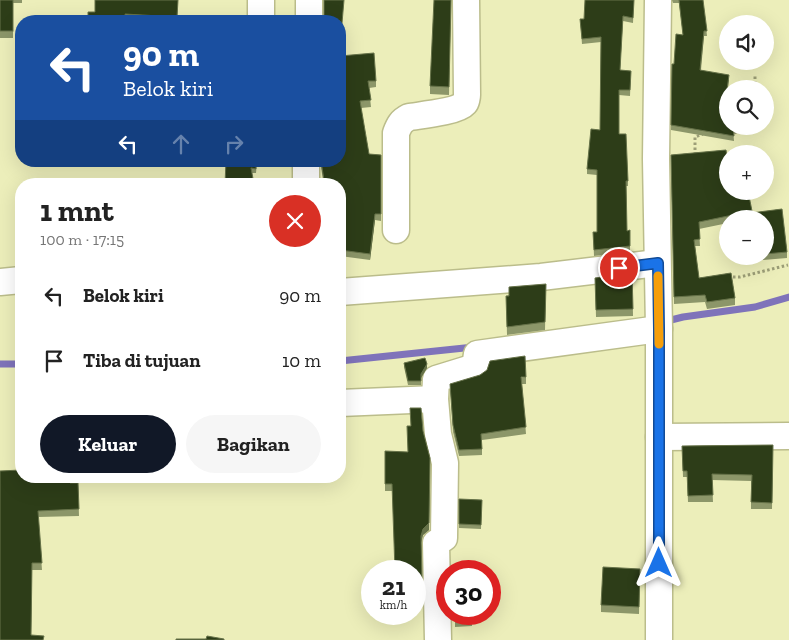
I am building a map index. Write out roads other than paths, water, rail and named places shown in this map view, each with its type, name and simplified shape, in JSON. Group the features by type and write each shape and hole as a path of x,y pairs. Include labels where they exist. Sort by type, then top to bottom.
{"street":[{"path":"261,0 261,15"},
{"path":"309,0 309,15"},
{"path":"396,230 396,132 399,124 408,118 450,110 466,102 468,95 466,0"},
{"path":"658,0 656,159 659,329 659,640"},
{"path":"346,292 541,277 658,263"},
{"path":"0,282 15,281"},
{"path":"438,640 436,543 444,538 445,463 438,434 435,399 436,379 475,367 477,354 659,329"},
{"path":"346,403 435,399"},
{"path":"658,437 789,436"}],"waterway":[{"path":"667,321 755,307 789,297"},
{"path":"346,360 474,347"},
{"path":"0,364 15,364"}]}
